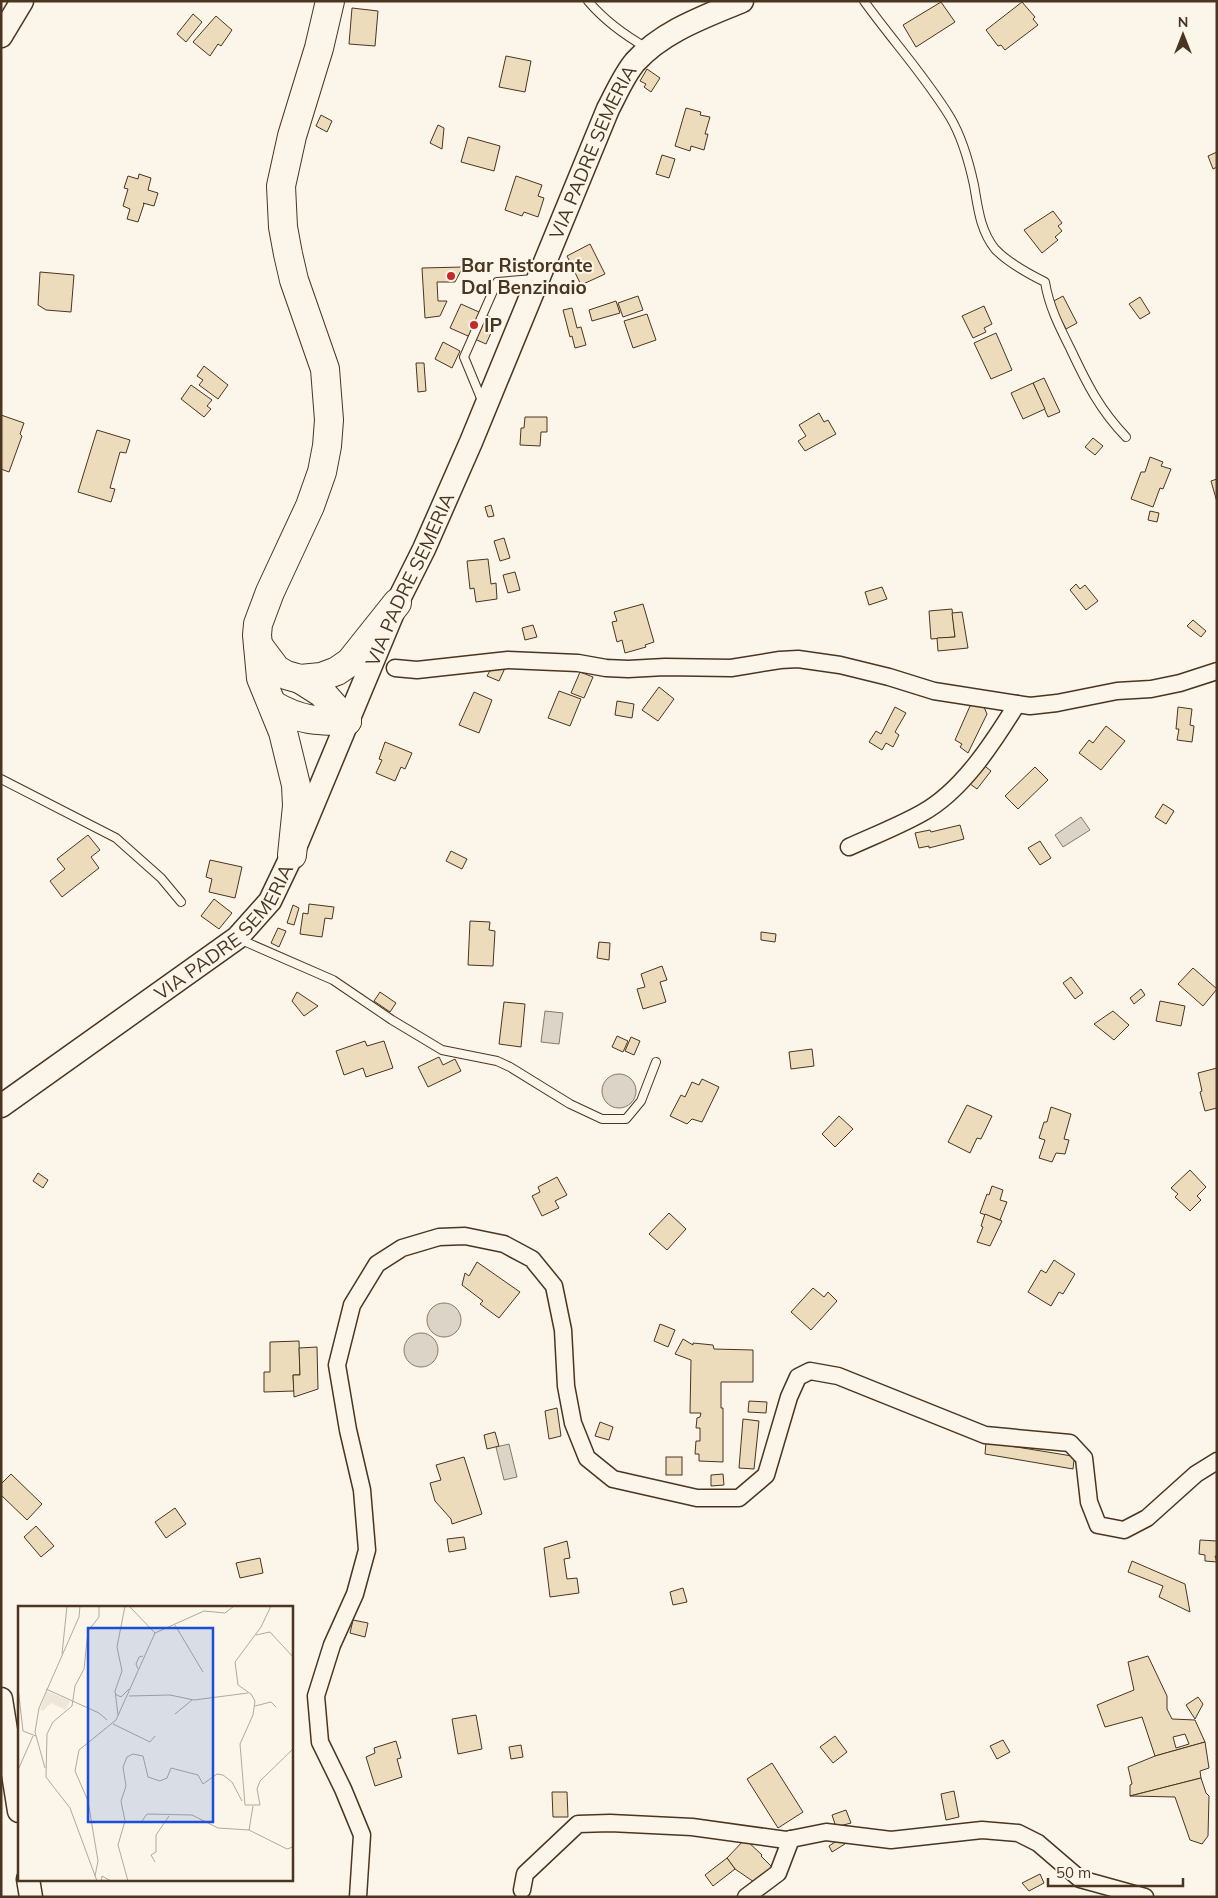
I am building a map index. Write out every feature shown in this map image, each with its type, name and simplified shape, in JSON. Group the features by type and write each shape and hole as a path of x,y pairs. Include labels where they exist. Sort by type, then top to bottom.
{"highway":[{"path":"292,855 297,806 296,785 288,748 261,678 258,624 310,506 322,472 327,446 329,420 325,369 294,280 283,227 281,186 292,136 319,48 330,1"},
{"path":"300,679 321,677 337,671 350,662 397,603"},
{"path":"258,645 276,669 286,675 300,679 322,693 347,720"},
{"path":"273,705 306,720 347,720"}],"main road":[{"path":"1,36 22,1"},
{"name":"VIA PADRE SEMERIA","path":"1,1106 237,938 270,901 292,855 397,603 428,541 485,408 608,109 634,64 649,49 669,34 742,1"},
{"path":"1,1699 18,1805"},
{"path":"28,1880 31,1897"}],"street":[{"path":"395,668 417,670 508,660 578,663 606,668 628,669 665,667 731,668 798,659 840,665 934,691 1030,706 1057,704 1117,691 1180,683 1217,671"},
{"path":"849,847 923,813 951,792 999,732 1017,704"},
{"path":"358,1897 362,1835 343,1788 320,1742 316,1696 332,1645 355,1594 367,1550 362,1490 348,1430 337,1365 352,1305 377,1264 402,1248 440,1237 465,1236 504,1244 532,1259 554,1286 563,1330 566,1386 573,1423 587,1458 613,1479 697,1498 739,1498 766,1475 788,1397 798,1377 810,1371 838,1376 986,1435 1070,1443 1084,1458 1089,1502 1098,1525 1124,1530 1147,1518 1196,1474 1217,1461"},
{"path":"522,1890 524,1874 578,1824 610,1823 692,1827 786,1840 826,1832 891,1840 982,1830 1018,1833 1038,1843 1080,1879 1145,1897"},
{"path":"746,1897 778,1873 791,1839"}],"lane":[{"path":"588,1 630,39 649,49"},
{"path":"864,1 926,82 951,119 969,165 980,222 996,250 1028,274 1045,282 1052,312 1089,388 1103,412 1126,437"},
{"path":"485,408 464,357 497,282 538,278"},
{"path":"1,779 116,838 161,878 181,902"},
{"path":"237,938 333,980 392,1020 442,1050 497,1061 510,1066 570,1104 602,1120 626,1119 640,1101 656,1062"}],"shaded area":[{"path":"1081,817 1090,830 1063,847 1055,835"},
{"path":"545,1011 563,1013 559,1044 541,1042"},
{"path":"619,1074 626,1075 631,1079 635,1084 635,1098 631,1103 626,1107 619,1108 612,1107 607,1103 603,1098 602,1091 603,1084 607,1079 612,1075"},
{"path":"444,1303 451,1304 456,1308 460,1313 460,1327 456,1332 451,1336 444,1337 437,1336 432,1332 428,1327 427,1320 428,1313 432,1308 437,1304"},
{"path":"421,1333 433,1338 438,1350 433,1362 421,1367 409,1362 404,1350 409,1338"},
{"path":"509,1444 517,1477 504,1480 496,1447"}],"building":[{"path":"941,2 955,22 916,47 903,25"},
{"path":"1022,2 1035,17 1033,19 1038,25 1005,50 1001,45 998,46 986,30"},
{"path":"352,8 378,11 375,46 349,44"},
{"path":"193,14 202,22 186,42 177,34"},
{"path":"216,16 232,30 221,46 218,44 210,56 193,42"},
{"path":"506,56 531,61 525,92 499,87"},
{"path":"647,69 660,78 651,92 644,87 646,84 640,81"},
{"path":"686,108 701,112 700,115 710,117 705,134 708,134 704,150 691,146 690,151 675,146"},
{"path":"321,115 332,121 327,132 316,126"},
{"path":"438,125 444,128 442,149 430,143"},
{"path":"468,137 500,146 494,171 461,162"},
{"path":"1217,152 1217,167 1213,169 1208,156"},
{"path":"662,155 675,159 669,178 656,174"},
{"path":"139,174 151,178 148,190 158,193 154,206 143,203 138,222 127,219 130,209 123,206 128,189 124,188 128,176 138,179"},
{"path":"516,176 542,185 538,196 544,198 538,217 524,212 522,216 505,210"},
{"path":"1053,211 1062,223 1058,226 1062,231 1055,237 1058,240 1042,253 1024,230"},
{"path":"590,244 605,274 581,285 567,256"},
{"path":"463,267 455,282 437,282 438,301 447,301 440,316 425,318 422,268"},
{"path":"40,272 74,275 71,312 46,310 38,305"},
{"path":"638,296 643,310 623,317 618,303"},
{"path":"1063,296 1077,323 1066,329 1052,302"},
{"path":"1140,297 1150,313 1140,319 1129,304"},
{"path":"616,301 620,313 592,321 589,310"},
{"path":"461,304 497,320 486,344 450,328"},
{"path":"984,306 992,324 984,328 986,332 973,338 962,316"},
{"path":"572,308 577,328 581,327 586,345 575,348 563,310"},
{"path":"647,314 656,340 633,348 624,321"},
{"path":"996,333 1012,370 991,379 974,343"},
{"path":"443,342 460,351 452,368 435,359"},
{"path":"416,363 424,363 426,391 418,392"},
{"path":"204,366 228,385 218,399 199,385 203,380 197,376"},
{"path":"1044,378 1060,412 1048,417 1033,383"},
{"path":"1033,383 1045,409 1023,419 1011,393"},
{"path":"191,385 212,400 207,406 211,409 204,417 181,399"},
{"path":"819,413 824,422 828,420 836,434 805,451 798,441 806,436 799,425"},
{"path":"1,415 24,423 20,434 22,436 9,472 1,469"},
{"path":"525,417 547,417 547,432 541,432 540,446 520,445 521,428 524,428"},
{"path":"97,430 130,440 126,453 120,452 110,488 115,489 111,502 78,492"},
{"path":"1093,438 1103,446 1095,455 1085,447"},
{"path":"1150,457 1163,462 1161,466 1171,469 1163,489 1160,488 1153,507 1131,499 1141,472 1145,472"},
{"path":"1217,479 1217,502 1211,481"},
{"path":"491,505 494,516 488,517 485,507"},
{"path":"1150,511 1159,513 1157,522 1148,520"},
{"path":"504,538 510,558 500,561 494,541"},
{"path":"488,559 491,584 496,583 497,599 476,602 474,588 470,589 467,561"},
{"path":"515,572 520,590 508,593 503,575"},
{"path":"1076,584 1080,589 1085,585 1098,601 1086,610 1070,590"},
{"path":"882,587 887,599 869,605 865,592"},
{"path":"643,604 654,642 645,645 646,647 625,653 622,640 617,642 612,622 617,621 614,612"},
{"path":"952,609 955,637 931,639 929,611"},
{"path":"962,612 968,648 938,651 937,638 955,637 952,613"},
{"path":"1193,620 1206,631 1201,637 1187,626"},
{"path":"533,625 537,637 525,640 522,628"},
{"path":"506,666 499,681 487,676 492,667"},
{"path":"580,672 593,677 584,698 571,693"},
{"path":"659,687 674,699 658,721 642,710"},
{"path":"559,691 581,699 570,726 548,718"},
{"path":"474,692 492,700 479,733 459,725"},
{"path":"617,701 634,704 632,718 615,715"},
{"path":"974,704 984,707 987,714 968,753 960,747 962,744 955,740 970,706"},
{"path":"895,707 906,713 895,732 899,735 893,747 886,743 882,750 869,742 876,731 881,734"},
{"path":"1178,707 1192,709 1190,725 1194,726 1192,742 1177,740 1179,729 1176,729"},
{"path":"1106,726 1125,741 1101,770 1079,753 1089,740 1093,743"},
{"path":"385,742 412,753 405,769 401,767 395,781 376,773 382,760 379,759"},
{"path":"981,763 991,771 977,789 966,781"},
{"path":"1035,767 1048,780 1018,809 1005,796"},
{"path":"1163,804 1174,811 1166,824 1155,817"},
{"path":"960,825 964,839 929,848 929,846 919,848 915,833 930,830 931,832"},
{"path":"88,835 100,850 91,857 99,868 62,897 50,881 65,869 57,859"},
{"path":"1040,841 1051,858 1040,865 1028,848"},
{"path":"451,851 467,859 462,869 446,861"},
{"path":"210,860 242,867 235,898 209,892 212,879 206,877"},
{"path":"214,899 232,913 219,929 201,916"},
{"path":"309,904 334,907 332,919 325,918 322,937 300,934 303,913 308,914"},
{"path":"293,905 299,908 294,925 287,923"},
{"path":"470,921 490,922 489,930 495,931 493,966 468,965"},
{"path":"278,928 286,931 279,947 271,943"},
{"path":"761,932 776,934 775,942 761,940"},
{"path":"599,942 610,943 609,960 597,958"},
{"path":"662,966 667,980 660,982 666,1002 643,1009 637,989 645,987 641,974"},
{"path":"1193,968 1217,989 1203,1006 1178,984"},
{"path":"1071,977 1083,993 1075,999 1063,983"},
{"path":"1141,989 1145,995 1134,1004 1130,998"},
{"path":"297,992 318,1006 304,1016 292,1001"},
{"path":"380,992 396,1003 390,1012 374,1001"},
{"path":"1160,1001 1185,1006 1181,1026 1156,1021"},
{"path":"504,1002 525,1004 521,1047 499,1044"},
{"path":"1113,1011 1129,1025 1114,1040 1094,1024"},
{"path":"617,1036 628,1041 623,1052 612,1047"},
{"path":"631,1037 640,1041 634,1055 625,1051"},
{"path":"365,1041 367,1046 384,1041 393,1068 366,1077 363,1068 344,1075 336,1051"},
{"path":"812,1049 814,1066 791,1069 789,1052"},
{"path":"439,1057 443,1065 455,1059 461,1071 428,1087 418,1067"},
{"path":"1217,1068 1217,1108 1205,1111 1198,1073"},
{"path":"702,1079 719,1087 702,1122 692,1119 687,1124 670,1116 681,1095 685,1097 692,1082 699,1085"},
{"path":"967,1105 992,1116 981,1139 977,1138 970,1153 948,1142"},
{"path":"1051,1107 1071,1114 1064,1139 1069,1140 1065,1154 1056,1153 1052,1162 1039,1158 1045,1140 1039,1138 1044,1122 1047,1122"},
{"path":"839,1116 853,1129 835,1147 822,1134"},
{"path":"1190,1170 1206,1187 1197,1196 1201,1200 1190,1211 1175,1197 1178,1194 1171,1188"},
{"path":"38,1173 48,1180 43,1188 33,1181"},
{"path":"557,1177 567,1195 555,1201 559,1208 542,1216 532,1196 540,1192 538,1187"},
{"path":"992,1186 1003,1190 1000,1200 1007,1202 1000,1220 980,1213"},
{"path":"669,1213 686,1229 667,1250 649,1234"},
{"path":"985,1214 1002,1221 990,1246 977,1242 983,1227 981,1226"},
{"path":"1054,1260 1075,1274 1063,1294 1059,1292 1051,1306 1028,1292 1041,1270 1046,1273"},
{"path":"477,1262 520,1292 499,1318 480,1304 483,1301 462,1285 465,1273 469,1276"},
{"path":"813,1288 824,1297 828,1292 837,1301 811,1330 791,1312"},
{"path":"660,1324 675,1330 668,1347 654,1341"},
{"path":"683,1339 693,1345 693,1343 713,1345 714,1349 753,1350 753,1382 721,1382 723,1462 699,1461 699,1454 695,1454 696,1441 700,1441 700,1428 696,1428 697,1418 700,1417 701,1413 690,1413 691,1360 675,1354"},
{"path":"299,1341 300,1375 293,1375 294,1391 264,1392 264,1372 270,1372 270,1342"},
{"path":"317,1347 318,1389 294,1397 293,1375 300,1375 299,1348"},
{"path":"749,1401 767,1402 766,1413 748,1412"},
{"path":"557,1408 561,1436 549,1439 545,1411"},
{"path":"743,1419 759,1421 754,1469 739,1468"},
{"path":"600,1422 613,1427 609,1440 595,1436"},
{"path":"495,1432 499,1446 487,1449 484,1435"},
{"path":"986,1442 1072,1456 1074,1460 1073,1469 985,1454"},
{"path":"464,1457 482,1514 452,1524 451,1519 435,1501 430,1483 441,1480 436,1465"},
{"path":"666,1457 682,1457 682,1475 666,1475"},
{"path":"11,1474 42,1504 27,1520 1,1495 1,1484"},
{"path":"723,1474 724,1485 711,1486 711,1475"},
{"path":"175,1508 186,1524 166,1538 155,1522"},
{"path":"36,1526 54,1546 41,1557 24,1537"},
{"path":"464,1537 466,1549 449,1552 447,1539"},
{"path":"1200,1540 1217,1541 1217,1556 1215,1556 1217,1562 1205,1561 1205,1555 1199,1554"},
{"path":"567,1541 570,1558 564,1559 567,1579 577,1578 579,1593 550,1597 544,1548"},
{"path":"260,1558 263,1573 240,1578 236,1563"},
{"path":"1132,1561 1185,1584 1190,1612 1159,1597 1163,1586 1128,1572"},
{"path":"683,1588 687,1602 673,1605 670,1592"},
{"path":"353,1620 368,1623 365,1637 350,1633"},
{"path":"1148,1656 1167,1696 1167,1709 1172,1719 1195,1720 1205,1742 1155,1756 1142,1717 1105,1727 1097,1705 1134,1690 1128,1662","holes":["1185,1734 1189,1744 1176,1748 1173,1737"]},
{"path":"1198,1697 1203,1704 1195,1719 1186,1705"},
{"path":"476,1715 482,1749 458,1754 452,1719"},
{"path":"835,1736 847,1752 833,1763 820,1747"},
{"path":"1003,1740 1010,1752 997,1759 990,1746"},
{"path":"396,1741 401,1758 397,1759 402,1777 375,1786 366,1757 375,1753 374,1748"},
{"path":"1205,1742 1209,1768 1200,1771 1201,1778 1130,1796 1130,1785 1132,1784 1128,1767 1155,1756"},
{"path":"521,1745 523,1757 511,1759 509,1747"},
{"path":"772,1763 803,1812 778,1828 747,1779"},
{"path":"1201,1778 1206,1793 1209,1796 1208,1836 1202,1844 1190,1840 1175,1797 1130,1796"},
{"path":"954,1791 959,1817 946,1820 941,1794"},
{"path":"552,1792 567,1792 568,1817 553,1817"},
{"path":"846,1810 851,1823 836,1827 832,1815"},
{"path":"841,1838 845,1844 832,1852 829,1846"},
{"path":"745,1839 772,1867 754,1882 735,1869 727,1858"},
{"path":"727,1858 735,1869 713,1886 705,1875"},
{"path":"1040,1874 1044,1883 1029,1891 1022,1883"}],"place":[{"name":"Bar Ristorante Dal Benzinaio","path":"451,276"},
{"name":"IP","path":"474,325"}]}
